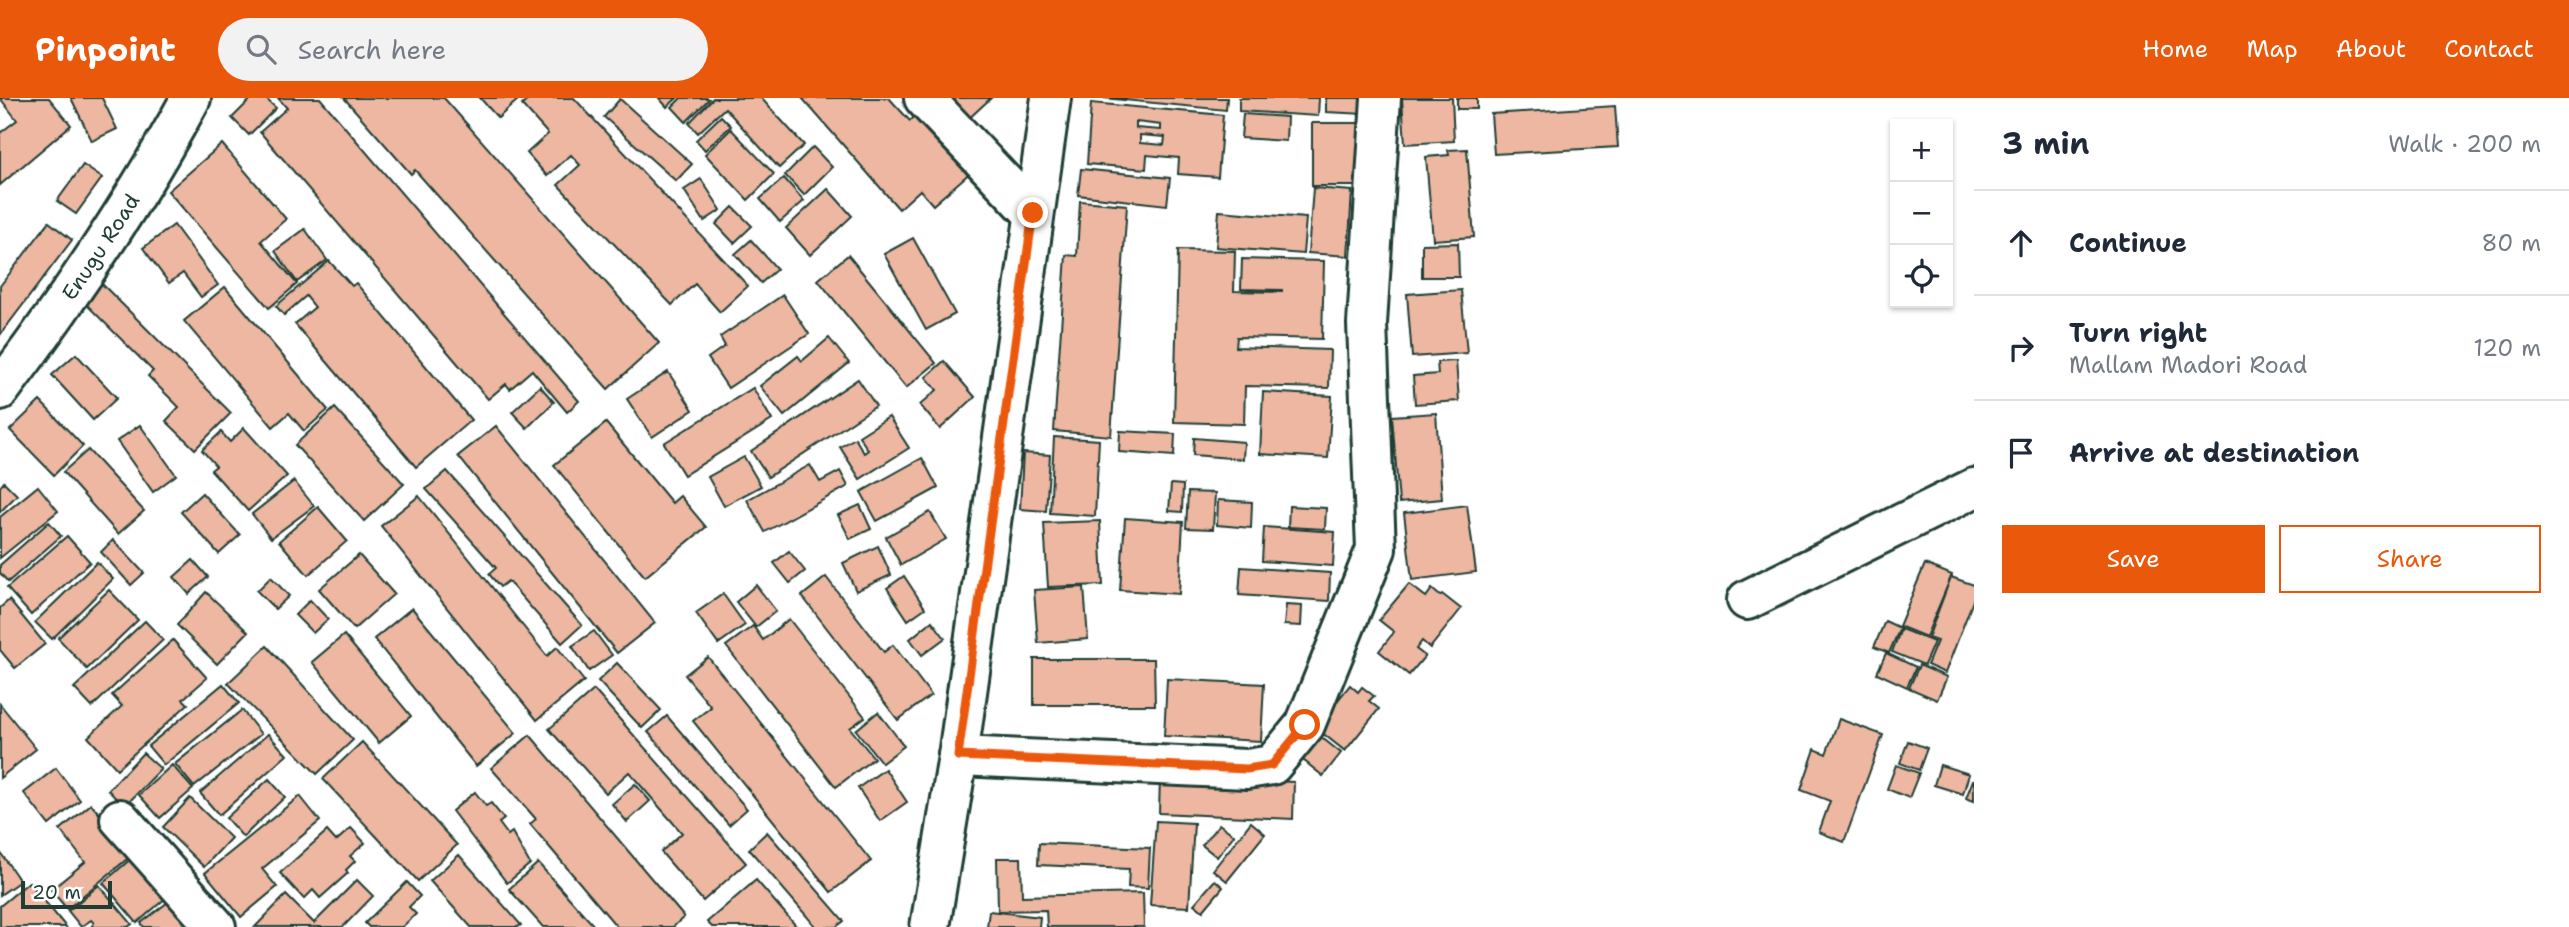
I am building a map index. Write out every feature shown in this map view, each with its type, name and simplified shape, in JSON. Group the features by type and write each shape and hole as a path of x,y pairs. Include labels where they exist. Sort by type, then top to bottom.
{"street":[{"name":"Enugu Road","path":"0,390 74,293 165,147 191,98"},
{"path":"924,98 1033,213"},
{"path":"930,927 958,756 1051,98"},
{"path":"958,756 1247,769 1272,765 1305,725 1376,549 1367,324 1381,98"},
{"path":"1747,600 1974,488"},
{"path":"120,819 216,927"}],"building":[{"path":"0,98 49,98 71,125 0,185 0,133 17,120"},
{"path":"71,98 102,98 117,129 92,141"},
{"path":"252,98 265,98 276,108 249,135 232,118"},
{"path":"278,98 320,98 579,401 567,412 532,370 510,389 506,384 488,399 260,132 287,108"},
{"path":"344,98 444,98 659,343 608,389 415,170 411,174"},
{"path":"480,98 520,98 498,118"},
{"path":"530,98 574,98 748,286 720,312 695,284 672,305 558,185 580,165 571,155 547,176 527,153 548,134 522,105"},
{"path":"659,98 677,98 667,107"},
{"path":"681,98 709,99 686,122 672,107"},
{"path":"713,98 761,98 804,145 779,168 725,108 698,133 689,123"},
{"path":"802,98 889,98 910,121 920,112 972,171 933,205 920,190 899,209"},
{"path":"943,98 991,98 965,122"},
{"path":"1103,98 1227,98 1226,110"},
{"path":"1239,98 1319,98 1318,116 1239,111"},
{"path":"1326,98 1367,98 1366,114 1326,112"},
{"path":"1402,98 1452,98 1454,141 1405,144"},
{"path":"1457,98 1477,98 1477,109 1457,109"},
{"path":"620,99 692,164 676,181 604,117"},
{"path":"1091,103 1223,115 1218,177 1178,174 1179,158 1147,155 1146,169 1087,164","holes":["1136,122 1161,125 1161,130 1136,128","1140,135 1165,137 1164,145 1140,143"]},
{"path":"1615,106 1618,147 1494,154 1491,114"},
{"path":"1243,114 1287,117 1286,141 1241,138"},
{"path":"721,116 731,126 705,150 696,140"},
{"path":"1312,123 1359,123 1360,186 1312,186"},
{"path":"731,129 774,174 748,200 705,154"},
{"path":"222,144 286,219 261,241 297,284 269,308 168,191"},
{"path":"813,147 832,167 804,195 785,175"},
{"path":"1467,149 1474,237 1433,240 1426,157 1449,155 1448,150"},
{"path":"83,165 102,178 76,214 57,201"},
{"path":"1081,169 1170,178 1167,205 1078,195"},
{"path":"784,178 804,201 780,222 760,199"},
{"path":"701,179 721,210 704,221 684,190"},
{"path":"1313,188 1352,191 1348,256 1308,253"},
{"path":"828,189 852,216 810,255 786,228"},
{"path":"1080,201 1127,205 1111,436 1054,431 1066,255 1077,256"},
{"path":"733,207 752,226 734,243 716,224"},
{"path":"1219,211 1306,218 1303,254 1216,247"},
{"path":"49,222 72,240 0,335 0,286"},
{"path":"174,225 218,285 201,297 183,273 169,283 143,248"},
{"path":"305,229 327,260 297,282 275,251"},
{"path":"913,238 955,314 926,330 884,254"},
{"path":"751,240 777,269 761,283 735,254"},
{"path":"1458,243 1459,277 1422,277 1422,244"},
{"path":"1178,250 1235,251 1234,291 1282,292 1241,289 1242,259 1324,261 1322,339 1237,337 1236,347 1330,350 1329,388 1245,386 1244,424 1174,422"},
{"path":"848,255 936,363 906,388 818,280"},
{"path":"329,261 352,286 356,283 471,420 416,467 295,324 315,307 306,296 284,315 276,306"},
{"path":"101,283 231,413 195,449 166,421 179,407 148,376 153,371 83,301"},
{"path":"225,287 328,410 304,431 289,413 273,427 184,321"},
{"path":"1461,290 1467,353 1412,357 1407,294"},
{"path":"783,295 809,334 728,388 708,358 725,346 720,337"},
{"path":"829,338 849,363 784,416 760,386 798,356 802,361"},
{"path":"76,354 117,398 93,420 52,375"},
{"path":"944,361 975,397 940,429 920,405 937,390 926,377"},
{"path":"1456,361 1459,401 1415,404 1413,376 1438,374 1437,362"},
{"path":"668,372 693,410 652,437 627,399"},
{"path":"858,379 876,406 768,477 751,451"},
{"path":"540,386 554,402 527,428 512,412"},
{"path":"753,388 772,420 684,475 664,443"},
{"path":"1263,392 1332,396 1328,458 1260,454"},
{"path":"40,401 83,446 54,475 10,430"},
{"path":"335,408 404,484 364,521 295,445"},
{"path":"1436,413 1442,499 1399,503 1392,416"},
{"path":"889,417 909,448 860,479 840,447 855,438 864,453 868,450 859,436"},
{"path":"606,423 672,503 680,496 706,527 645,577 554,465"},
{"path":"140,425 176,475 153,492 117,441"},
{"path":"496,426 655,623 617,653 458,456"},
{"path":"244,428 287,476 248,511 211,470 216,466 202,450 221,432 230,442"},
{"path":"1120,431 1175,434 1174,456 1119,452"},
{"path":"1054,437 1099,440 1095,516 1050,513"},
{"path":"1194,438 1244,442 1243,459 1193,455"},
{"path":"88,450 144,511 118,534 63,472"},
{"path":"1023,453 1050,455 1046,511 1020,509"},
{"path":"744,457 761,486 724,506 708,477"},
{"path":"922,458 938,488 877,521 861,492"},
{"path":"810,465 820,482 840,471 848,486 765,532 747,500"},
{"path":"447,471 582,625 562,643 508,581 500,587 489,574 496,568 426,489"},
{"path":"294,481 314,506 271,538 252,514"},
{"path":"4,482 17,495 0,512 0,487"},
{"path":"1171,484 1183,485 1182,512 1169,511"},
{"path":"38,486 58,511 0,558 0,517"},
{"path":"1188,492 1215,493 1213,529 1186,528"},
{"path":"202,493 240,535 219,554 181,512"},
{"path":"419,496 547,656 557,647 584,681 537,720 381,526"},
{"path":"1218,500 1252,502 1251,528 1217,525"},
{"path":"860,505 871,529 850,539 838,515"},
{"path":"1467,505 1476,572 1412,580 1404,513"},
{"path":"1289,506 1326,508 1325,529 1288,527"},
{"path":"318,507 347,541 308,575 279,541"},
{"path":"930,512 946,539 901,565 886,537"},
{"path":"1125,518 1183,522 1179,594 1120,590"},
{"path":"1100,521 1103,585 1048,587 1044,523"},
{"path":"49,522 61,536 8,582 0,573 0,565"},
{"path":"1264,527 1335,532 1333,566 1262,561"},
{"path":"67,536 90,562 31,615 7,588"},
{"path":"113,540 144,573 131,585 101,552"},
{"path":"878,546 891,575 856,591 843,563"},
{"path":"789,551 805,571 790,583 774,563"},
{"path":"359,555 394,594 354,629 319,589"},
{"path":"193,560 208,577 189,594 174,577"},
{"path":"97,562 113,579 52,639 35,622"},
{"path":"1925,564 1952,575 1926,637 1899,626"},
{"path":"1241,567 1330,573 1329,601 1239,595"},
{"path":"904,576 925,608 908,620 887,588"},
{"path":"271,577 289,596 275,609 257,591"},
{"path":"826,577 884,652 893,645 931,695 898,720 802,596"},
{"path":"1951,577 1974,585 1974,598 1945,673 1927,665 1937,641 1928,638"},
{"path":"1409,584 1426,597 1432,589 1461,609 1430,648 1422,641 1416,649 1425,656 1409,675 1379,651 1394,632 1379,620"},
{"path":"756,585 776,611 756,627 736,602"},
{"path":"1084,587 1088,639 1038,643 1034,590"},
{"path":"109,590 138,620 87,669 58,638"},
{"path":"206,592 248,632 217,664 177,625"},
{"path":"723,594 745,625 718,644 696,613"},
{"path":"9,600 45,644 15,668 0,650 0,608"},
{"path":"310,600 328,619 313,633 295,615"},
{"path":"1286,605 1302,606 1301,626 1284,625"},
{"path":"412,608 516,733 476,766 374,639"},
{"path":"789,619 865,717 850,728 874,758 836,787 726,646 753,626 763,640"},
{"path":"145,621 163,640 92,707 74,688"},
{"path":"932,621 945,638 922,655 910,639"},
{"path":"1885,621 1900,628 1889,653 1874,647"},
{"path":"1901,629 1934,642 1924,665 1892,652"},
{"path":"594,631 612,655 589,671 572,646"},
{"path":"344,635 411,716 379,743 312,662"},
{"path":"173,640 207,678 183,699 188,704 117,769 88,737 122,706 112,695"},
{"path":"267,646 353,740 317,774 228,683"},
{"path":"1886,653 1916,667 1907,687 1877,673"},
{"path":"708,657 871,861 831,892 693,721 711,707 685,675"},
{"path":"1034,659 1154,659 1155,705 1034,705"},
{"path":"617,663 661,710 642,728 598,681"},
{"path":"1919,665 1947,677 1937,700 1909,688"},
{"path":"1167,679 1264,684 1261,741 1164,736"},
{"path":"223,684 239,703 164,765 148,746"},
{"path":"1350,685 1358,692 1362,687 1374,696 1369,701 1379,709 1345,751 1316,728"},
{"path":"594,690 746,863 703,901 661,852 682,833 629,772 606,793 549,729"},
{"path":"0,704 36,749 0,778"},
{"path":"242,710 261,734 194,787 175,764"},
{"path":"878,712 904,746 882,763 856,730"},
{"path":"667,716 747,809 729,825 648,732"},
{"path":"1839,719 1883,735 1844,842 1819,832 1830,801 1801,790 1815,749 1826,754"},
{"path":"1316,733 1341,753 1323,776 1298,756"},
{"path":"268,734 287,755 219,815 200,793"},
{"path":"530,735 684,917 673,927 617,927 530,824 536,819 491,768"},
{"path":"1908,741 1927,748 1919,770 1900,763"},
{"path":"362,742 457,845 418,881 323,779"},
{"path":"143,753 161,769 124,807 108,790"},
{"path":"172,765 193,789 160,818 139,795"},
{"path":"1896,765 1919,773 1909,798 1887,789"},
{"path":"1940,765 1969,774 1963,794 1934,785"},
{"path":"56,768 80,800 49,825 24,793"},
{"path":"885,769 907,802 880,821 858,788"},
{"path":"1160,776 1294,782 1293,819 1159,813"},
{"path":"269,779 285,797 243,837 226,818"},
{"path":"1974,780 1974,801 1966,798"},
{"path":"635,784 650,801 627,822 612,804"},
{"path":"475,792 486,806 491,803 504,819 499,823 508,835 512,832 530,864 507,883 452,811"},
{"path":"300,796 320,821 262,869 277,887 241,917 205,873"},
{"path":"190,798 231,838 204,867 163,827"},
{"path":"91,804 133,854 67,909 51,890 85,862 60,830"},
{"path":"1156,821 1194,823 1189,907 1150,905"},
{"path":"1251,822 1265,834 1227,881 1213,870"},
{"path":"1219,824 1234,835 1217,857 1202,845"},
{"path":"351,828 365,843 350,856 355,861 346,870 348,873 320,898 313,890 304,899 280,873 327,831 336,841"},
{"path":"767,832 844,921 836,927 816,927 749,849"},
{"path":"1039,843 1150,848 1148,888 1128,887 1129,869 1038,865"},
{"path":"0,852 20,881 0,895"},
{"path":"459,855 521,925 471,927 430,881"},
{"path":"133,857 167,897 137,923 103,883"},
{"path":"997,858 1021,858 1022,896 1143,893 1144,927 1047,927 1046,910 998,911"},
{"path":"538,863 595,927 543,927 509,889"},
{"path":"357,880 373,896 343,927 255,927 286,895 314,923"},
{"path":"756,880 797,927 712,927 707,922"},
{"path":"1215,880 1223,887 1203,911 1194,904"},
{"path":"29,882 66,927 0,927 0,906"},
{"path":"407,882 420,896 409,907 416,914 402,927 369,927 365,923"},
{"path":"99,885 132,924 128,927 91,927 94,923 91,920 81,927 68,911"},
{"path":"172,899 194,927 144,927 141,923"},
{"path":"989,911 1040,917 1039,927 987,927"}],"route":[{"path":"1033,213 958,756 1247,769 1272,765 1305,725"}]}
